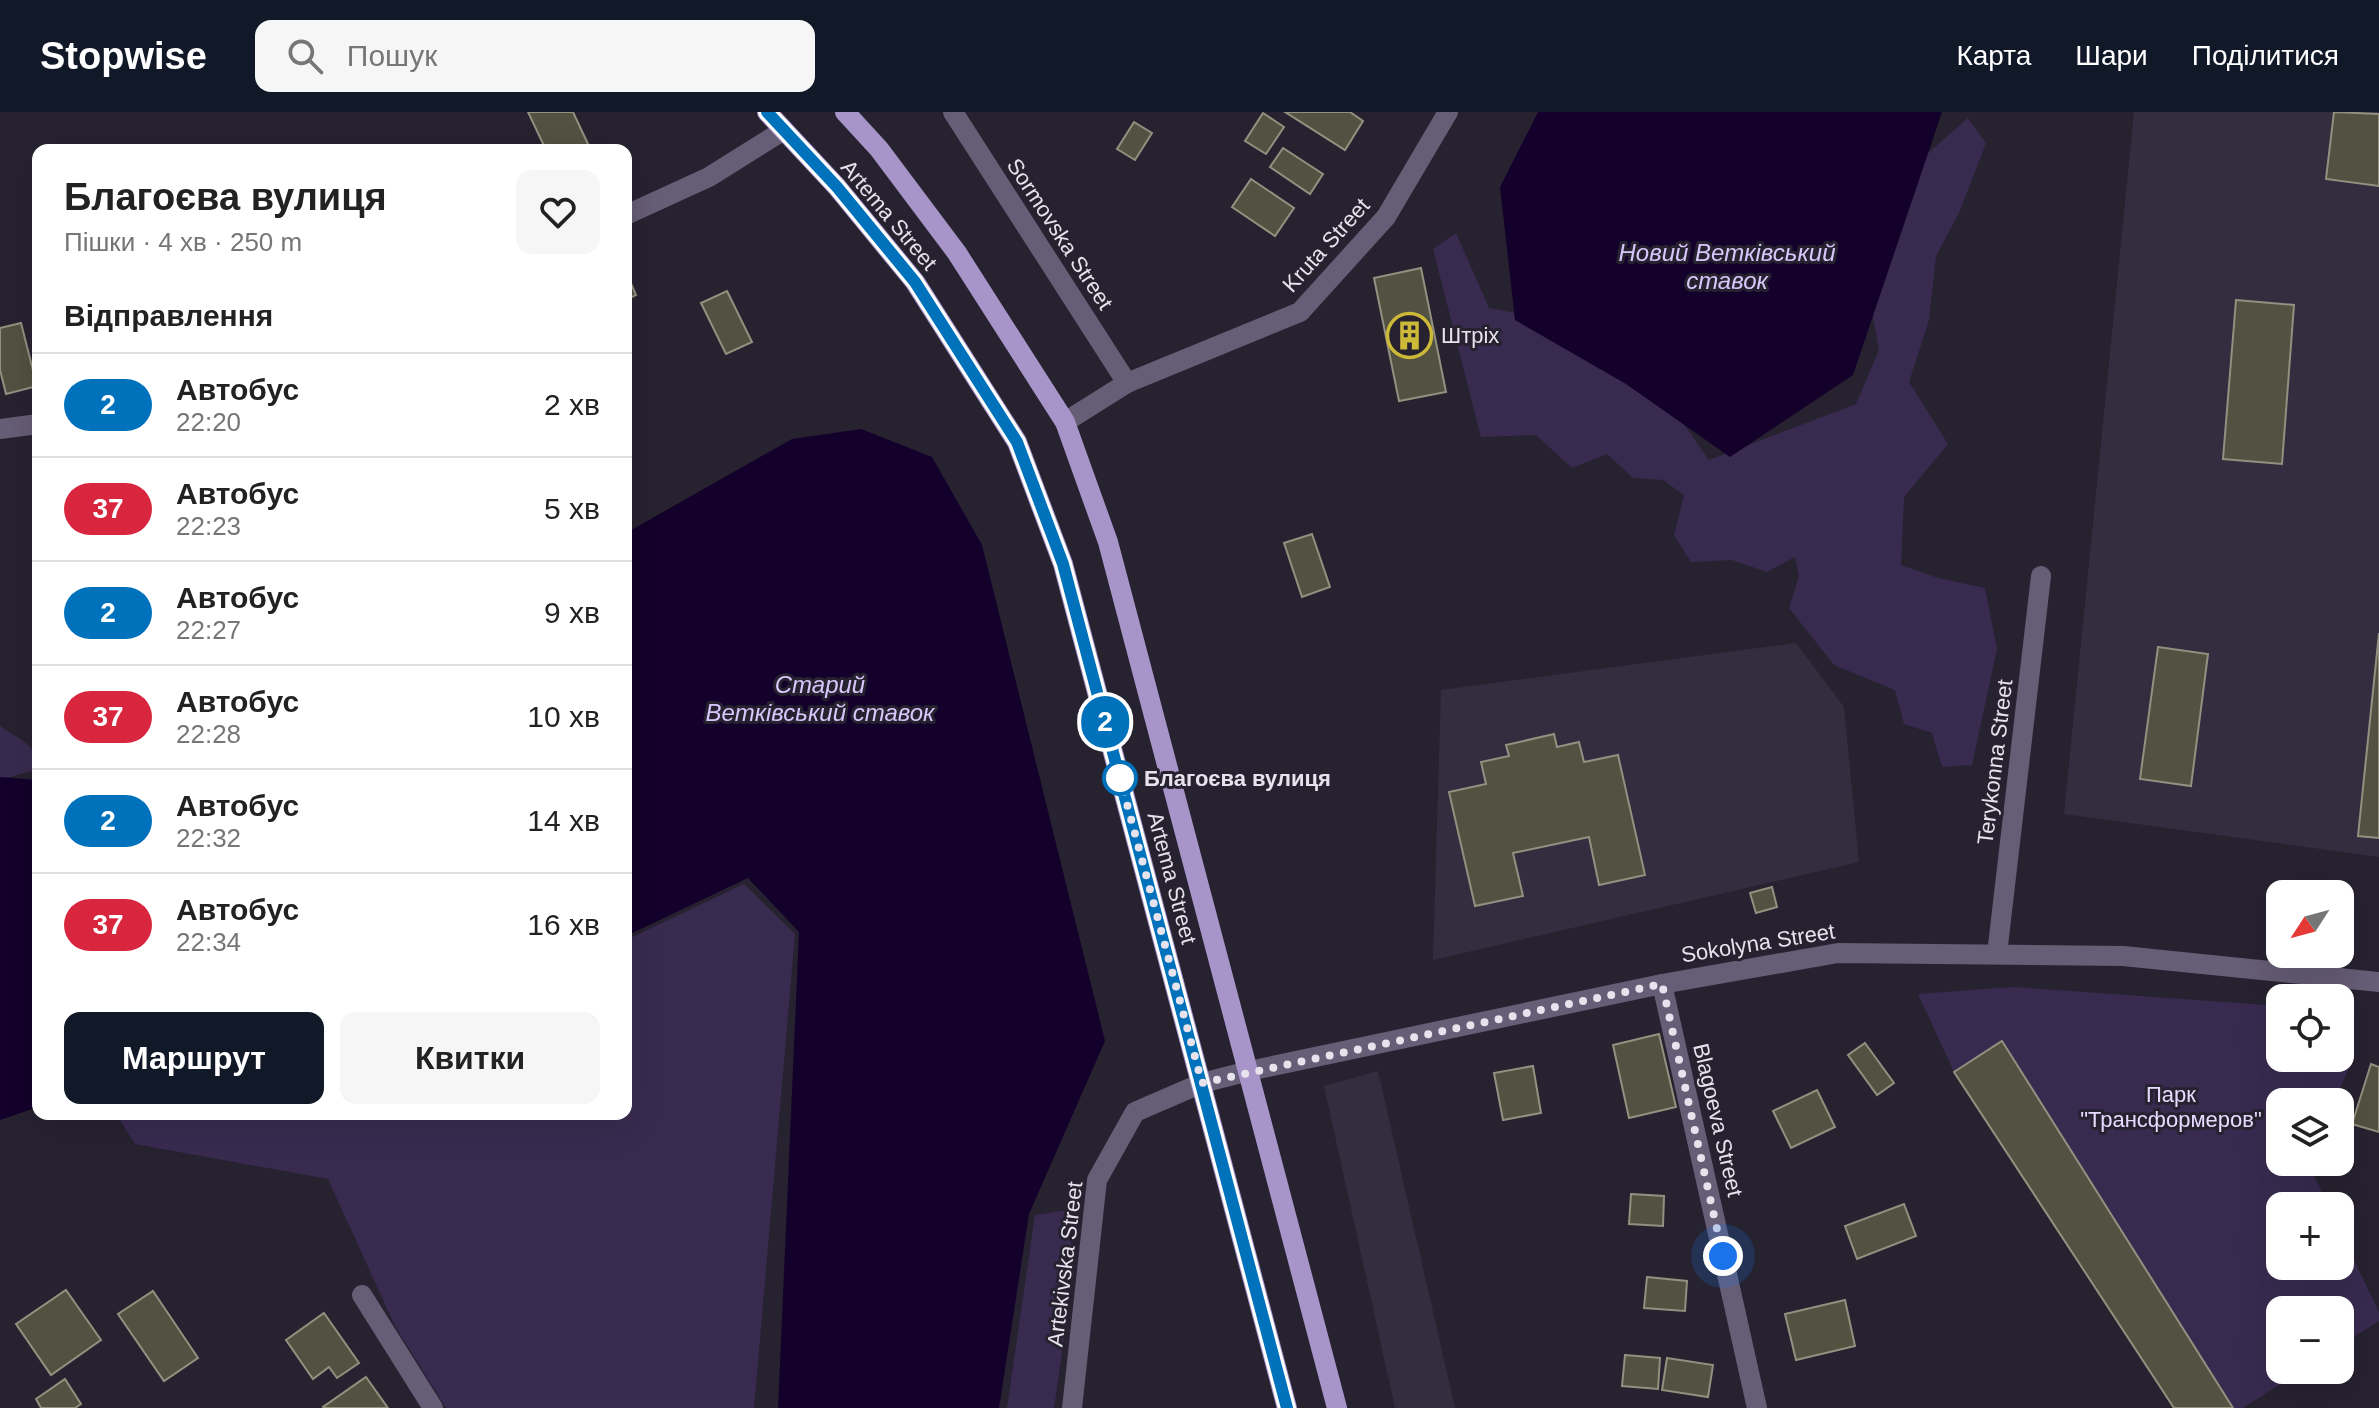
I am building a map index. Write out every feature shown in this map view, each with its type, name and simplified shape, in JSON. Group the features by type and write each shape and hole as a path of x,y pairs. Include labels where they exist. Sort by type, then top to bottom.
{"main road":[{"name":"Artema Street","path":"767,112 837,187 915,282 1017,442 1063,564 1287,1408"},
{"name":"Artema Street","path":"845,112 879,149 957,253 1065,422 1108,542 1337,1408"}],"street":[{"name":"Sormovska Street","path":"953,112 1127,383"},
{"name":"Kruta Street","path":"1065,422 1127,383 1300,312 1386,217 1448,112"},
{"path":"632,212 709,177 784,130"},
{"path":"0,429 32,425"},
{"name":"Terykonna Street","path":"1997,954 2041,576"},
{"name":"Sokolyna Street","path":"1249,1071 1662,984 1838,953 2123,956 2379,982"},
{"name":"Blagoeva Street","path":"1662,984 1757,1408"},
{"name":"Artekivska Street","path":"1072,1408 1097,1180 1135,1112 1202,1083 1249,1071"},
{"path":"362,1295 433,1408"}],"shaded area":[{"path":"2134,112 2379,112 2379,857 2064,814"},
{"path":"1796,643 1844,707 1859,862 1433,960 1441,690"},
{"path":"1378,1071 1455,1408 1395,1408 1324,1086"}],"green space":[{"path":"1968,118 1986,143 1959,213 1936,256 1929,320 1909,382 1948,444 1904,497 1901,565 1938,578 1985,588 1997,649 1972,765 1942,767 1932,733 1904,724 1895,690 1834,665 1789,608 1799,576 1795,557 1767,572 1732,560 1691,562 1674,535 1684,495 1663,480 1633,478 1607,454 1572,468 1536,435 1481,437 1433,249 1456,233 1489,308 1553,320 1659,389 1709,460 1856,404 1879,350 1866,278 1888,206 1928,153"},
{"path":"0,726 32,749 32,771 0,780"},
{"path":"744,884 795,934 754,1408 446,1408 395,1326 328,1179 135,1144 120,1120 632,1120 632,937"},
{"name":"Парк \"Трансформеров\"","path":"2013,987 2266,1005 2266,1072 2347,1072 2340,1088 2266,1088 2266,1176 2314,1176 2322,1192 2266,1192 2266,1280 2354,1280 2354,1260 2379,1312 2379,1321 2354,1337 2354,1296 2266,1296 2266,1384 2280,1384 2243,1408 2233,1408 2002,1041 1954,1072 1918,994"},
{"path":"1074,1209 1063,1346 1054,1408 1007,1408 1035,1215"}],"water":[{"name":"Новий Ветківський ставок","path":"1538,112 1942,112 1853,375 1730,457 1626,384 1515,320 1500,187"},
{"name":"Старий Ветківський ставок","path":"861,429 932,457 982,545 1105,1041 1029,1214 999,1408 778,1408 799,932 748,878 632,933 632,530 792,439"},
{"path":"0,777 32,780 32,1109 0,1120"}],"building":[{"path":"528,112 573,112 588,144 543,144"},
{"path":"1285,112 1350,112 1363,121 1345,150"},
{"path":"2334,112 2379,114 2379,186 2326,179"},
{"path":"1263,113 1284,127 1266,154 1245,141"},
{"path":"1134,122 1152,133 1135,160 1117,149"},
{"path":"1283,148 1323,174 1310,194 1270,167"},
{"path":"1251,179 1294,208 1275,236 1232,207"},
{"name":"Штріх","path":"1421,268 1446,392 1399,401 1374,278"},
{"path":"727,291 752,342 726,354 701,303"},
{"path":"2236,300 2294,305 2282,464 2223,459"},
{"path":"21,323 32,366 32,387 6,394 0,370 0,328"},
{"path":"1312,534 1330,587 1302,597 1284,543"},
{"path":"2379,633 2379,838 2358,836"},
{"path":"2158,647 2208,654 2191,786 2140,779"},
{"path":"1554,734 1557,747 1579,742 1584,762 1618,755 1645,875 1599,885 1589,837 1513,853 1523,896 1475,906 1449,792 1486,784 1481,762 1509,756 1506,745"},
{"path":"1772,887 1777,907 1756,913 1750,893"},
{"path":"1659,1034 1676,1107 1629,1118 1613,1045"},
{"path":"2002,1041 2233,1408 2174,1408 1954,1072"},
{"path":"1865,1043 1894,1083 1877,1095 1848,1055"},
{"path":"2371,1064 2379,1067 2379,1132 2354,1125"},
{"path":"1533,1066 1541,1113 1503,1120 1494,1073"},
{"path":"1817,1090 1835,1127 1791,1148 1773,1111"},
{"path":"1631,1194 1664,1196 1663,1226 1629,1224"},
{"path":"1904,1204 1916,1236 1857,1259 1845,1226"},
{"path":"1647,1277 1687,1281 1685,1311 1644,1308"},
{"path":"66,1290 101,1340 51,1375 16,1324"},
{"path":"153,1291 198,1358 164,1381 118,1314"},
{"path":"1845,1300 1855,1346 1796,1360 1785,1314"},
{"path":"324,1313 359,1363 337,1378 329,1367 313,1379 286,1340"},
{"path":"1625,1355 1660,1358 1658,1389 1622,1386"},
{"path":"1667,1358 1713,1365 1708,1397 1662,1390"},
{"path":"366,1377 388,1408 323,1407"},
{"path":"65,1379 81,1404 75,1408 41,1408 36,1399"}],"bus line":[{"name":"2","path":"767,112 837,187 915,282 1017,442 1063,564 1287,1408"}],"place":[{"name":"Штріх","path":"1410,335"},
{"name":"Благоєва вулиця","path":"1120,778"}],"route":[{"path":"1120,778 1202,1083 1662,984 1723,1256"}]}
